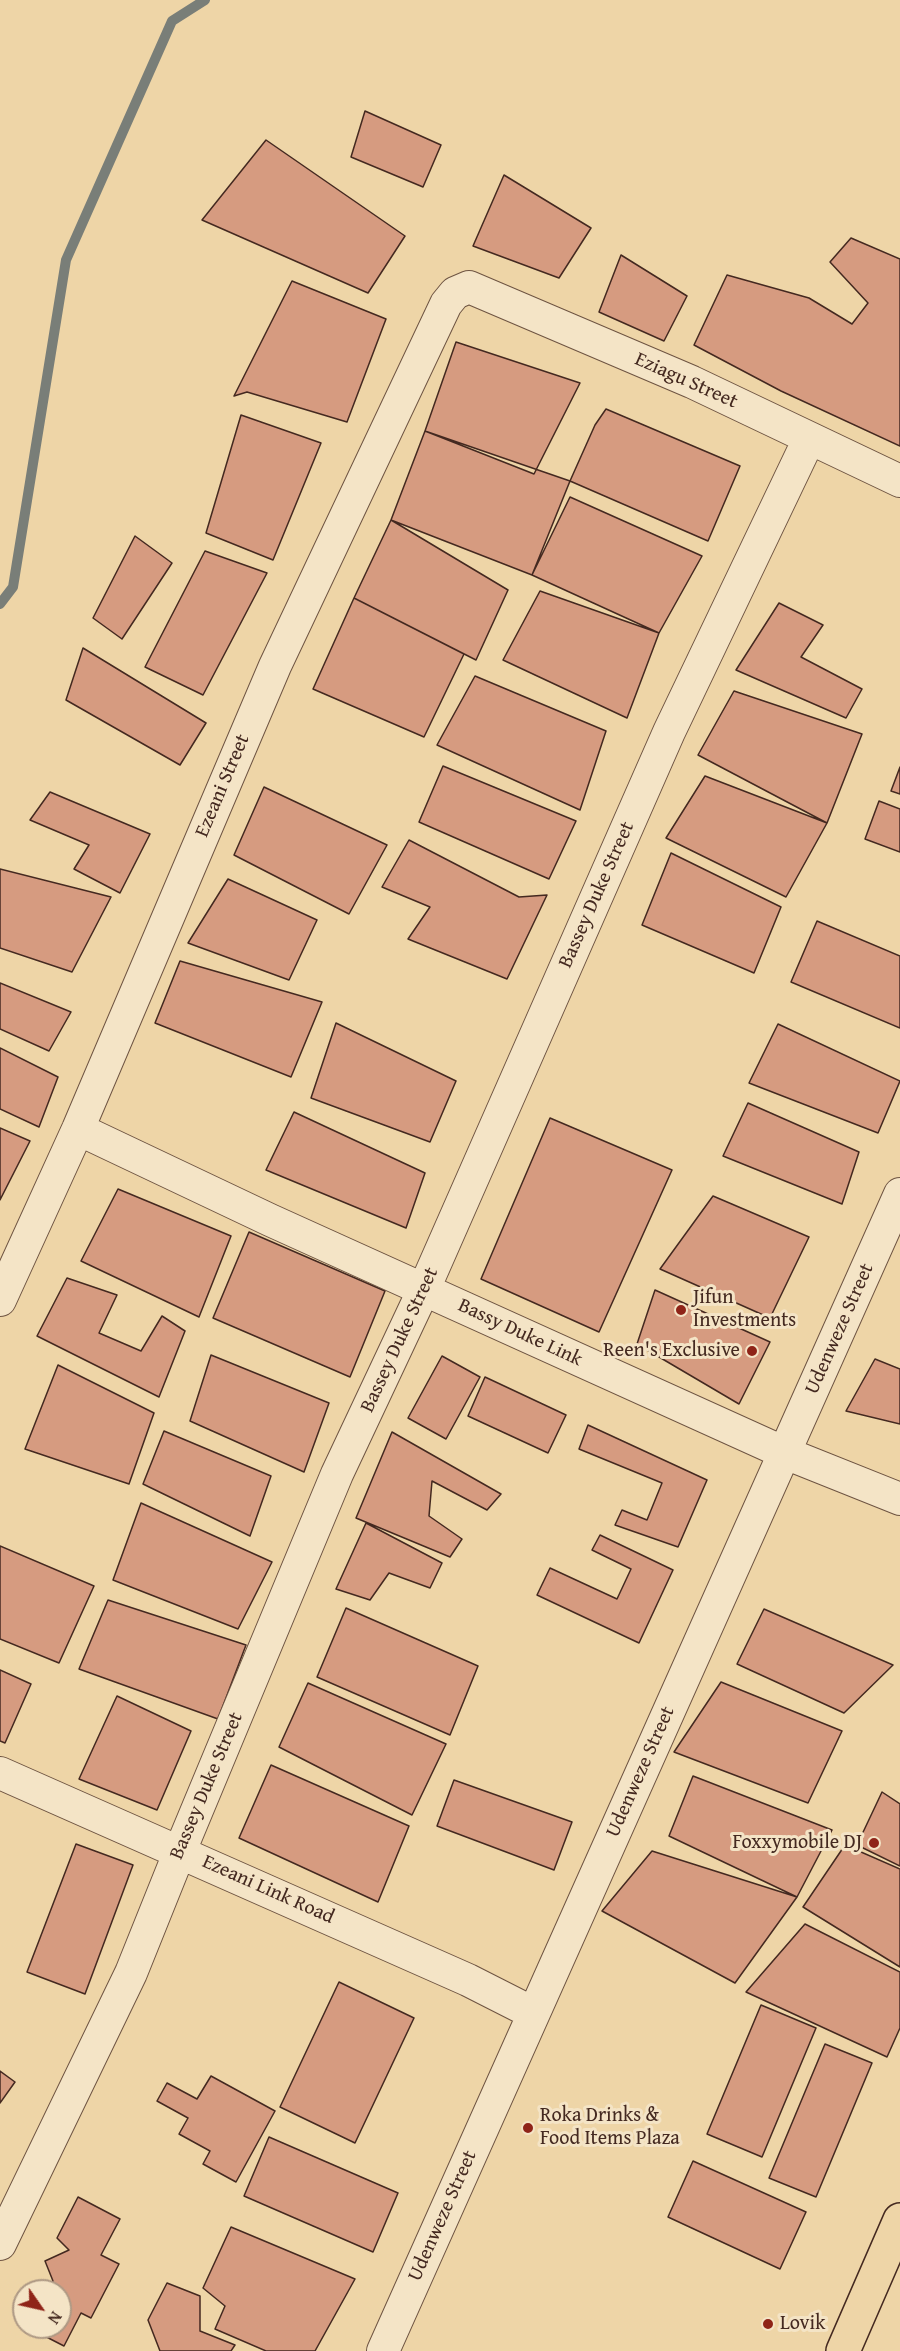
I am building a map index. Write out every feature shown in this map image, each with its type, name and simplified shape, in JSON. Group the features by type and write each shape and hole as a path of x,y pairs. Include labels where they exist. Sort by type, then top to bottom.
{"main road":[{"path":"843,2351 900,2220"}],"street":[{"name":"Eziagu Street","path":"469,287 692,382 900,481"},
{"name":"Ezeani Street","path":"0,1299 78,1129 275,666 446,304 455,293 469,287"},
{"name":"Bassey Duke Street","path":"0,2244 131,1973 337,1474 424,1289 669,732 809,439"},
{"name":"Bassy Duke Link","path":"78,1129 270,1220 785,1453 900,1499"},
{"name":"Udenweze Street","path":"383,2351 900,1194"},
{"name":"Ezeani Link Road","path":"0,1773 468,1980 533,2013"}],"building":[{"path":"365,111 441,145 423,187 351,157"},
{"path":"266,140 405,236 368,293 202,220"},
{"path":"504,175 591,228 559,278 473,246"},
{"path":"851,238 900,259 900,446 781,391 694,345 727,275 809,298 852,324 868,303 830,262"},
{"path":"621,255 687,296 664,341 599,312"},
{"path":"292,281 386,319 347,422 247,392 234,396"},
{"path":"456,342 580,383 534,474 425,431"},
{"path":"606,409 740,466 708,541 570,481 595,425"},
{"path":"241,415 321,443 273,560 206,533"},
{"path":"425,431 570,481 532,575 391,520"},
{"path":"570,497 702,556 659,633 532,575"},
{"path":"391,520 508,590 476,660 354,598"},
{"path":"135,536 172,563 122,639 93,618"},
{"path":"205,551 267,573 203,695 145,667"},
{"path":"540,591 659,633 627,718 503,660"},
{"path":"354,598 464,654 424,737 313,689"},
{"path":"779,603 823,625 801,657 862,689 846,718 736,670"},
{"path":"83,648 206,723 180,765 66,700"},
{"path":"475,676 606,731 580,810 437,745"},
{"path":"734,691 862,734 827,823 698,755"},
{"path":"443,766 576,821 549,879 419,822"},
{"path":"900,767 900,794 891,791"},
{"path":"705,776 827,823 786,897 666,838"},
{"path":"264,787 387,845 349,914 234,855"},
{"path":"50,792 150,834 120,893 74,869 89,845 30,820"},
{"path":"879,801 900,809 900,852 865,839"},
{"path":"409,840 519,897 547,895 507,979 408,939 430,907 382,887"},
{"path":"671,853 781,907 754,973 642,925"},
{"path":"0,869 111,897 72,972 0,948"},
{"path":"228,879 317,920 289,980 188,943"},
{"path":"817,921 900,956 900,1028 791,982"},
{"path":"180,961 322,1002 291,1077 155,1023"},
{"path":"0,983 71,1012 49,1051 0,1029"},
{"path":"336,1023 456,1081 430,1142 311,1098"},
{"path":"778,1024 900,1081 878,1133 749,1083"},
{"path":"0,1048 58,1077 39,1127 0,1109"},
{"path":"748,1103 859,1152 842,1204 723,1156"},
{"path":"294,1112 425,1173 406,1228 266,1170"},
{"path":"550,1118 672,1170 599,1332 481,1279"},
{"path":"0,1128 30,1141 0,1200"},
{"path":"118,1189 231,1236 199,1317 81,1261"},
{"path":"713,1196 809,1237 770,1318 660,1269"},
{"path":"249,1232 385,1291 350,1377 213,1318"},
{"path":"67,1278 117,1295 99,1333 141,1351 162,1316 185,1331 159,1397 37,1336"},
{"path":"655,1290 770,1342 739,1404 637,1344"},
{"path":"211,1355 329,1403 304,1472 190,1421"},
{"path":"442,1356 480,1377 446,1439 408,1418"},
{"path":"875,1359 900,1369 900,1424 846,1411"},
{"path":"58,1365 154,1413 129,1484 25,1449"},
{"path":"485,1377 566,1415 548,1453 468,1416"},
{"path":"588,1425 707,1480 678,1547 615,1525 622,1510 647,1520 662,1483 579,1449"},
{"path":"164,1431 271,1476 250,1536 143,1484"},
{"path":"392,1432 501,1494 487,1510 432,1481 429,1516 462,1539 450,1557 356,1518"},
{"path":"141,1503 272,1562 238,1629 113,1580"},
{"path":"366,1523 442,1563 430,1588 389,1573 370,1600 336,1589"},
{"path":"600,1535 673,1570 639,1643 537,1595 550,1568 617,1599 631,1569 592,1550"},
{"path":"0,1546 94,1586 59,1663 0,1639"},
{"path":"108,1600 246,1645 218,1719 79,1669"},
{"path":"346,1608 478,1666 450,1735 317,1677"},
{"path":"764,1609 893,1665 844,1713 737,1664"},
{"path":"0,1670 31,1684 5,1743 0,1741"},
{"path":"721,1682 842,1731 808,1803 674,1752"},
{"path":"308,1683 446,1744 412,1815 279,1747"},
{"path":"117,1696 191,1731 157,1810 79,1779"},
{"path":"271,1765 409,1826 378,1902 239,1838"},
{"path":"693,1776 832,1830 797,1897 669,1836"},
{"path":"454,1780 572,1822 554,1870 437,1826"},
{"path":"882,1792 900,1804 900,1866 857,1845"},
{"path":"76,1844 133,1865 85,1994 27,1972"},
{"path":"845,1845 900,1869 900,1967 803,1907"},
{"path":"652,1851 797,1897 735,1983 602,1911"},
{"path":"805,1924 900,1972 900,2028 887,2057 746,1992"},
{"path":"339,1982 414,2018 355,2143 280,2107"},
{"path":"761,2005 816,2028 762,2157 707,2134"},
{"path":"825,2044 872,2063 816,2197 769,2178"},
{"path":"0,2071 15,2082 0,2103"},
{"path":"211,2076 275,2111 236,2182 203,2164 210,2151 179,2134 188,2118 157,2101 167,2083 197,2099"},
{"path":"269,2137 398,2193 373,2252 244,2196"},
{"path":"693,2161 806,2212 780,2269 668,2217"},
{"path":"78,2197 120,2219 101,2255 119,2264 91,2318 81,2313 72,2330 72,2279 52,2279 45,2261 69,2250 57,2238"},
{"path":"231,2227 355,2279 315,2351 266,2351 215,2329 225,2306 203,2288"},
{"path":"167,2283 200,2296 200,2331 235,2345 231,2351 160,2351 148,2320"},
{"path":"50,2339 68,2339 64,2346"}],"waterway":[{"path":"0,604 13,587 66,260 172,21 205,0"}],"place":[{"name":"Jifun Investments","path":"681,1310"},
{"name":"Reen's Exclusive","path":"752,1351"},
{"name":"Foxxymobile DJ","path":"874,1843"},
{"name":"Roka Drinks & Food Items Plaza","path":"528,2128"},
{"name":"Lovik","path":"768,2324"}]}
